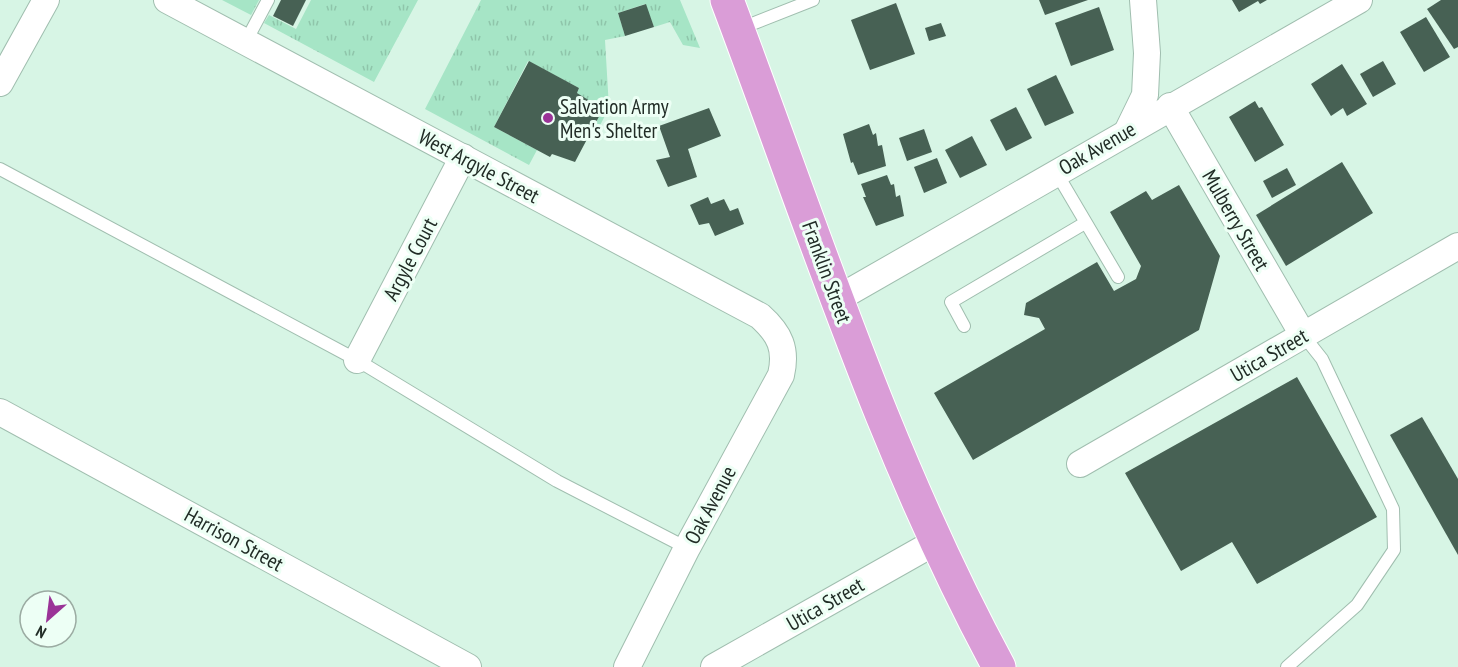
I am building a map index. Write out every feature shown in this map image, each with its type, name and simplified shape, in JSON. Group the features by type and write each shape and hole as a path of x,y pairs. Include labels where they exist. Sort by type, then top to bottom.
{"main road":[{"name":"Franklin Street","path":"732,15 837,299 900,460 964,603 999,667"}],"street":[{"path":"0,83 46,0"},
{"name":"West Argyle Street","path":"167,0 760,316 772,327 782,342"},
{"path":"1128,130 1145,95 1147,53 1143,0"},
{"name":"Oak Avenue","path":"837,299 1128,130 1359,0"},
{"name":"Mulberry Street","path":"1170,106 1303,335"},
{"name":"Argyle Court","path":"357,360 463,158"},
{"name":"Utica Street","path":"1080,464 1458,246"},
{"name":"Oak Avenue","path":"627,667 687,548 781,375 784,358 782,342"},
{"name":"Harrison Street","path":"0,412 468,667"},
{"name":"Utica Street","path":"714,667 937,541"}],"lane":[{"path":"245,43 268,0"},
{"path":"732,15 813,0"},
{"path":"0,169 357,360 557,481 687,548"},
{"path":"1056,172 1118,277"},
{"path":"964,326 951,302 1085,223"},
{"path":"1287,667 1357,605 1394,550 1394,509 1322,359 1303,335"}],"green space":[{"path":"222,0 259,0 251,15"},
{"path":"311,0 418,0 374,82 264,23 269,15 296,29"},
{"path":"481,0 680,0 700,48 683,45 670,22 654,27 645,4 618,13 625,36 605,40 609,108 592,141 588,137 595,105 577,93 579,88 528,61 494,127 537,150 529,165 425,109"}],"building":[{"path":"281,0 306,0 293,26 273,16"},
{"path":"1039,0 1088,0 1045,15"},
{"path":"1232,0 1267,0 1260,4 1258,1 1239,12"},
{"path":"1441,0 1458,0 1458,47 1454,49 1427,9"},
{"path":"896,3 915,54 870,70 851,20"},
{"path":"646,4 654,27 625,36 618,13"},
{"path":"1099,7 1114,50 1071,66 1055,23"},
{"path":"1426,17 1450,57 1424,72 1400,32"},
{"path":"941,23 946,36 929,41 925,28"},
{"name":"Salvation Army Men's Shelter","path":"529,61 579,88 577,93 603,109 575,162 552,154 550,157 494,127"},
{"path":"1383,61 1396,84 1373,97 1360,74"},
{"path":"1342,64 1367,104 1347,116 1343,108 1331,116 1311,84"},
{"path":"1056,75 1074,113 1045,126 1027,89"},
{"path":"1255,101 1259,108 1262,107 1284,145 1255,162 1229,117"},
{"path":"1016,107 1032,138 1006,151 990,120"},
{"path":"709,108 721,136 688,149 697,177 668,187 656,160 670,157 659,126"},
{"path":"869,124 873,135 876,133 878,146 882,145 886,166 858,175 853,162 851,163 843,134"},
{"path":"924,129 932,152 907,161 899,138"},
{"path":"972,136 987,165 960,178 945,150"},
{"path":"937,158 947,183 924,193 914,167"},
{"path":"1342,162 1373,213 1286,266 1256,215"},
{"path":"1287,168 1296,185 1272,198 1263,181"},
{"path":"887,175 891,185 894,184 896,197 900,195 904,216 876,226 863,197 866,197 861,184"},
{"path":"1179,185 1220,256 1199,330 973,460 934,393 1045,329 1039,318 1024,315 1026,303 1097,262 1114,291 1136,279 1141,266 1110,212 1146,191 1152,200"},
{"path":"708,197 711,204 724,199 730,211 738,208 744,224 715,236 709,223 699,225 690,205"},
{"path":"1297,377 1377,517 1257,584 1232,542 1181,571 1125,473"},
{"path":"1422,417 1458,479 1458,555 1390,435"}],"place":[{"name":"Salvation Army Men's Shelter","path":"548,118"}]}
